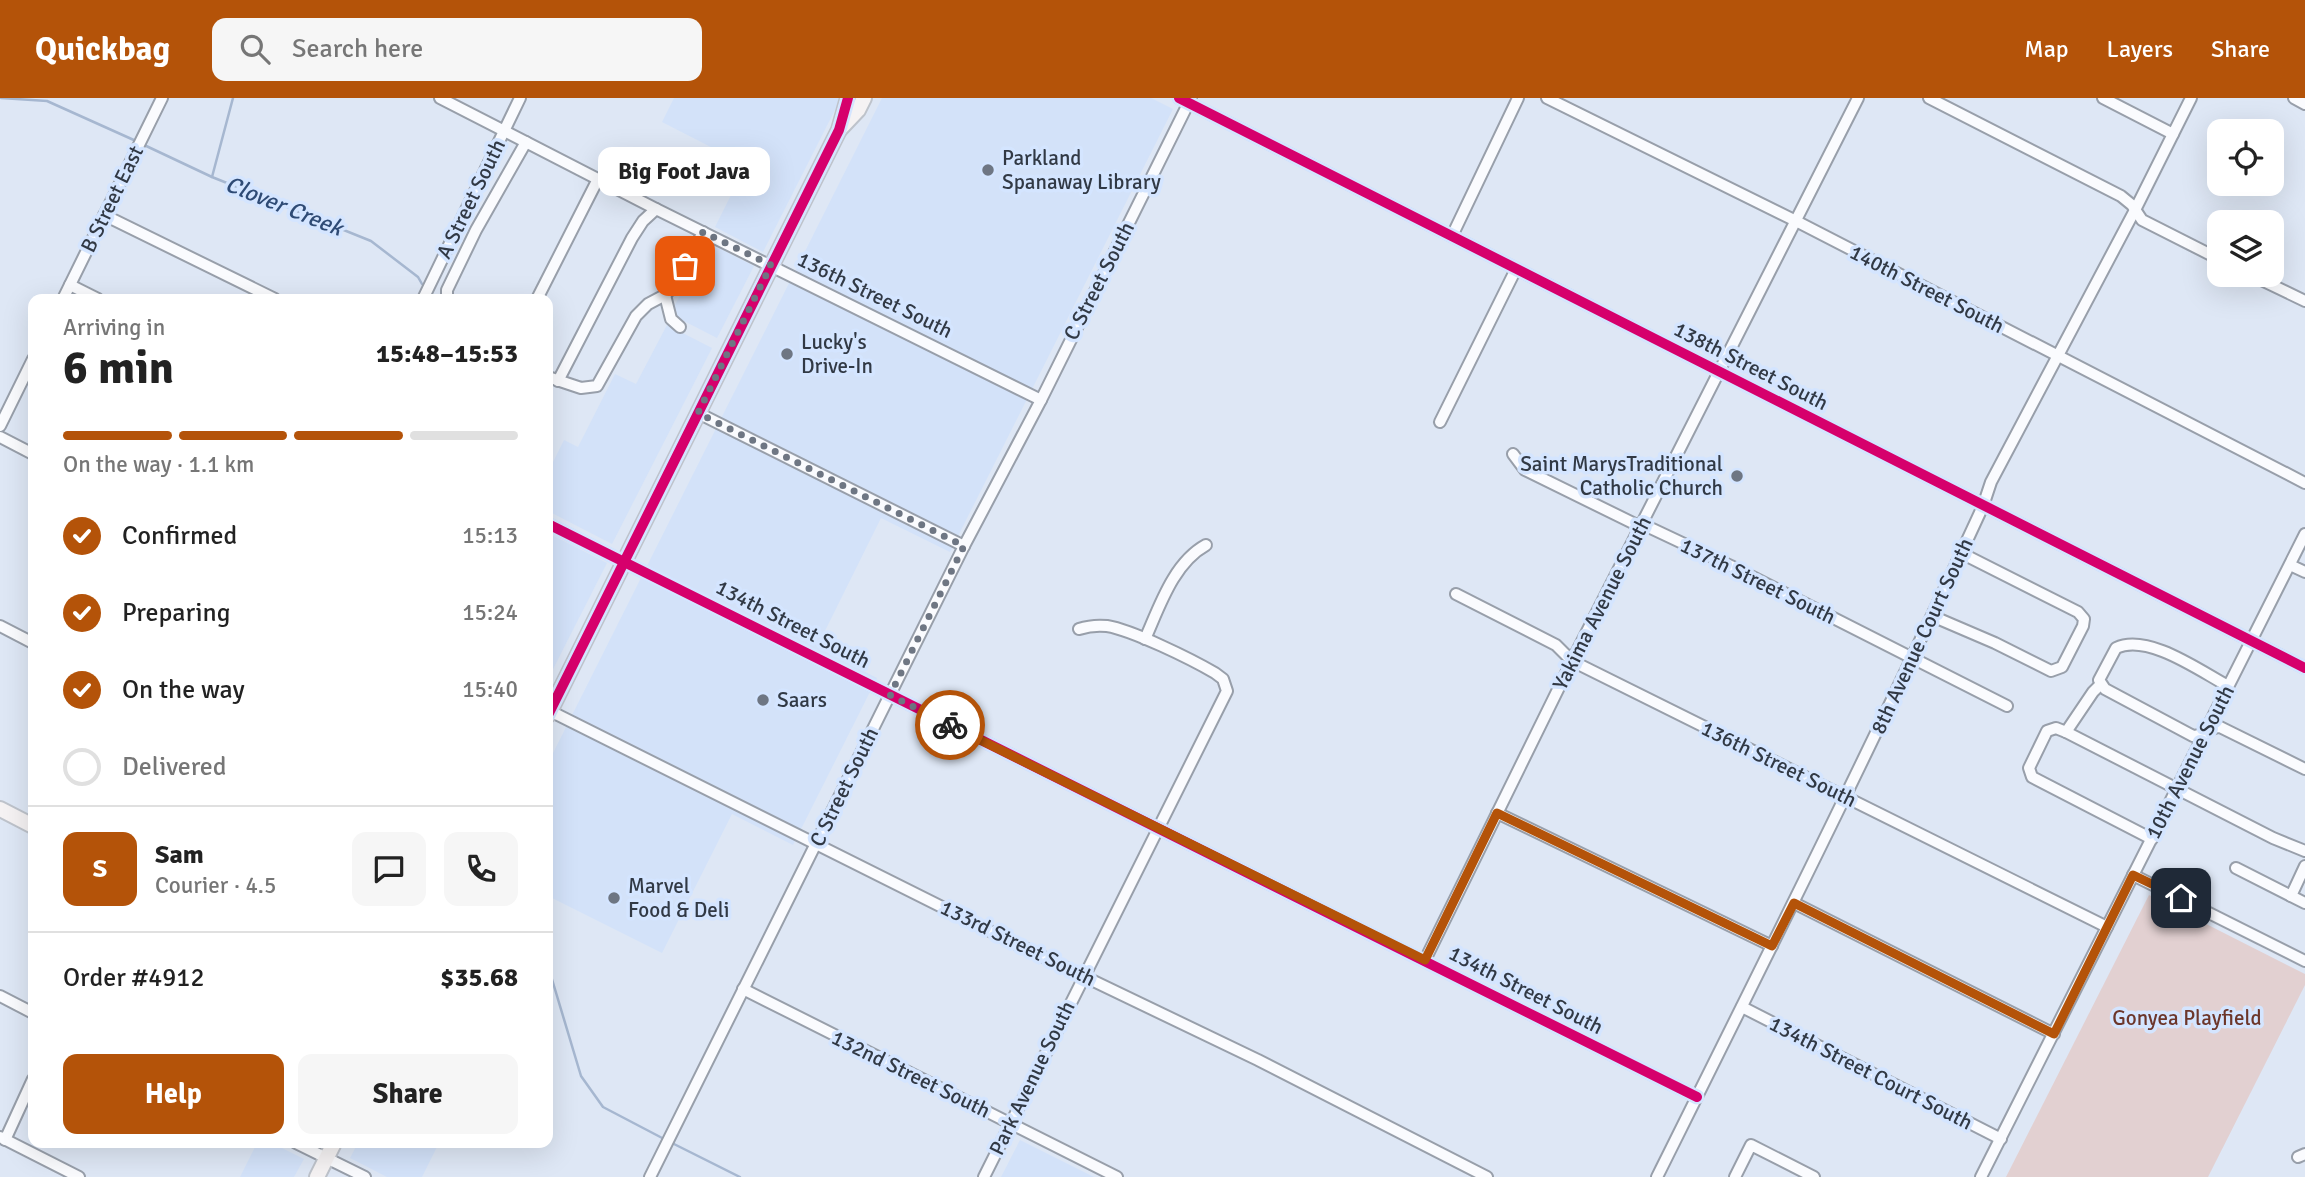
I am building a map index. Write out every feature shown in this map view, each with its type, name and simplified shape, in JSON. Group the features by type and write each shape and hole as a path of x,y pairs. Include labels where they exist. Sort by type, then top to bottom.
{"main road":[{"path":"553,702 839,130 848,98"},
{"path":"839,130 858,110 864,98"},
{"path":"0,809 28,823"},
{"path":"317,1177 332,1148"}],"street":[{"name":"B Street East","path":"65,294 162,98"},
{"name":"136th Street South","path":"440,98 656,209 1041,400"},
{"name":"A Street South","path":"425,294 520,98"},
{"path":"1451,236 1518,98"},
{"name":"140th Street South","path":"1547,98 1794,220 2305,483"},
{"name":"Yakima Avenue South","path":"1425,960 1572,661 1857,98"},
{"path":"1929,98 2121,196 2142,220 2207,253"},
{"path":"2103,98 2172,134"},
{"name":"8th Avenue Court South","path":"1657,1177 1794,903 1912,658 1983,506 1991,482 2191,98"},
{"path":"2294,98 2305,104"},
{"name":"138th Street South","path":"1186,100 2305,668"},
{"name":"C Street South","path":"650,1177 964,546 1041,400 1186,100"},
{"path":"447,294 476,230 526,142"},
{"path":"540,294 598,179"},
{"path":"656,209 643,221 632,238 553,379 581,388 597,386 636,316 676,284 703,232"},
{"path":"104,215 265,294"},
{"path":"1440,422 1516,269"},
{"path":"69,285 88,294"},
{"path":"2276,287 2305,301"},
{"path":"665,295 671,318 680,327"},
{"path":"0,426 28,369"},
{"path":"698,413 964,546"},
{"path":"0,437 28,451"},
{"name":"137th Street South","path":"1513,454 1525,470 1635,524 1642,524 1731,566 2007,706"},
{"name":"134th Street South","path":"553,526 1697,1097"},
{"name":"10th Avenue South","path":"1981,1177 2305,534"},
{"path":"1079,629 1090,625 1109,626 1144,639 1182,566 1206,545"},
{"path":"1932,616 2052,671 2062,667 2084,626 2084,619 2078,612 1961,553"},
{"path":"2290,565 2305,572"},
{"name":"136th Street South","path":"1456,594 1556,645 1571,657 1572,661 2107,928"},
{"path":"0,626 28,640"},
{"name":"Park Avenue South","path":"984,1177 1224,699 1227,686 1223,679 1210,670 1144,639"},
{"path":"2100,685 2099,680 2114,650 2119,646 2134,643 2161,651 2228,686"},
{"path":"2061,730 2100,685"},
{"path":"2100,685 2193,736 2220,727 2305,769"},
{"name":"133rd Street South","path":"553,714 1006,939 1258,1060 1487,1177"},
{"path":"2152,838 2032,777 2029,768 2043,738 2051,728 2061,730 2273,838 2305,851"},
{"path":"1497,813 1772,946"},
{"path":"2291,895 2305,866"},
{"path":"2236,868 2305,903"},
{"path":"2133,875 2305,961"},
{"path":"1794,903 2054,1034"},
{"name":"132nd Street South","path":"743,989 1117,1177"},
{"path":"0,996 28,1010"},
{"name":"134th Street Court South","path":"1742,1007 2001,1139"},
{"path":"28,1089 2,1139 79,1177"},
{"path":"1735,1177 1751,1145 1814,1177"},
{"path":"306,1148 365,1177"}],"shaded area":[{"path":"674,98 841,98 763,252 715,227 746,165 662,122"},
{"path":"882,98 1151,98 1173,109 950,552 881,518 817,647 877,678 793,845 732,814 662,953 553,898 553,753"},
{"path":"707,242 754,266 717,338 678,318 674,307"},
{"path":"667,325 712,348 612,544 553,514 553,462 564,440 578,447 615,374 636,384"},
{"path":"553,536 607,563 553,669"},
{"path":"1020,1140 1094,1177 1001,1177"},
{"path":"254,1148 282,1148 304,1159 294,1177 240,1177"},
{"path":"355,1148 436,1148 422,1177 387,1177 350,1158"}],"green space":[{"name":"Gonyea Playfield","path":"2149,895 2305,974 2305,985 2208,1177 2006,1177"}],"waterway":[{"path":"1,98 47,101 136,141"},
{"name":"Clover Creek","path":"233,98 212,177 371,241 418,277 422,284"},
{"path":"142,144 212,177"},
{"path":"553,983 581,1076 603,1107 666,1140"},
{"path":"672,1143 740,1177"}],"cycle path":[{"path":"553,705 839,130 848,98"},
{"path":"1179,98 2305,668"},
{"path":"553,526 1697,1097"}],"way so far":[{"path":"685,266 703,232 771,265 698,413 964,546 890,695 950,725"}],"place":[{"name":"Parkland Spanaway Library","path":"988,170"},
{"name":"Big Foot Java","path":"685,266"},
{"name":"Lucky's Drive-In","path":"787,354"},
{"name":"Saint MarysTraditional Catholic Church","path":"1737,476"},
{"name":"Saars","path":"763,700"},
{"name":"Marvel Food & Deli","path":"614,898"}],"route":[{"path":"950,725 1425,960 1497,813 1772,946 1794,903 2054,1034 2133,875 2181,898"}]}
